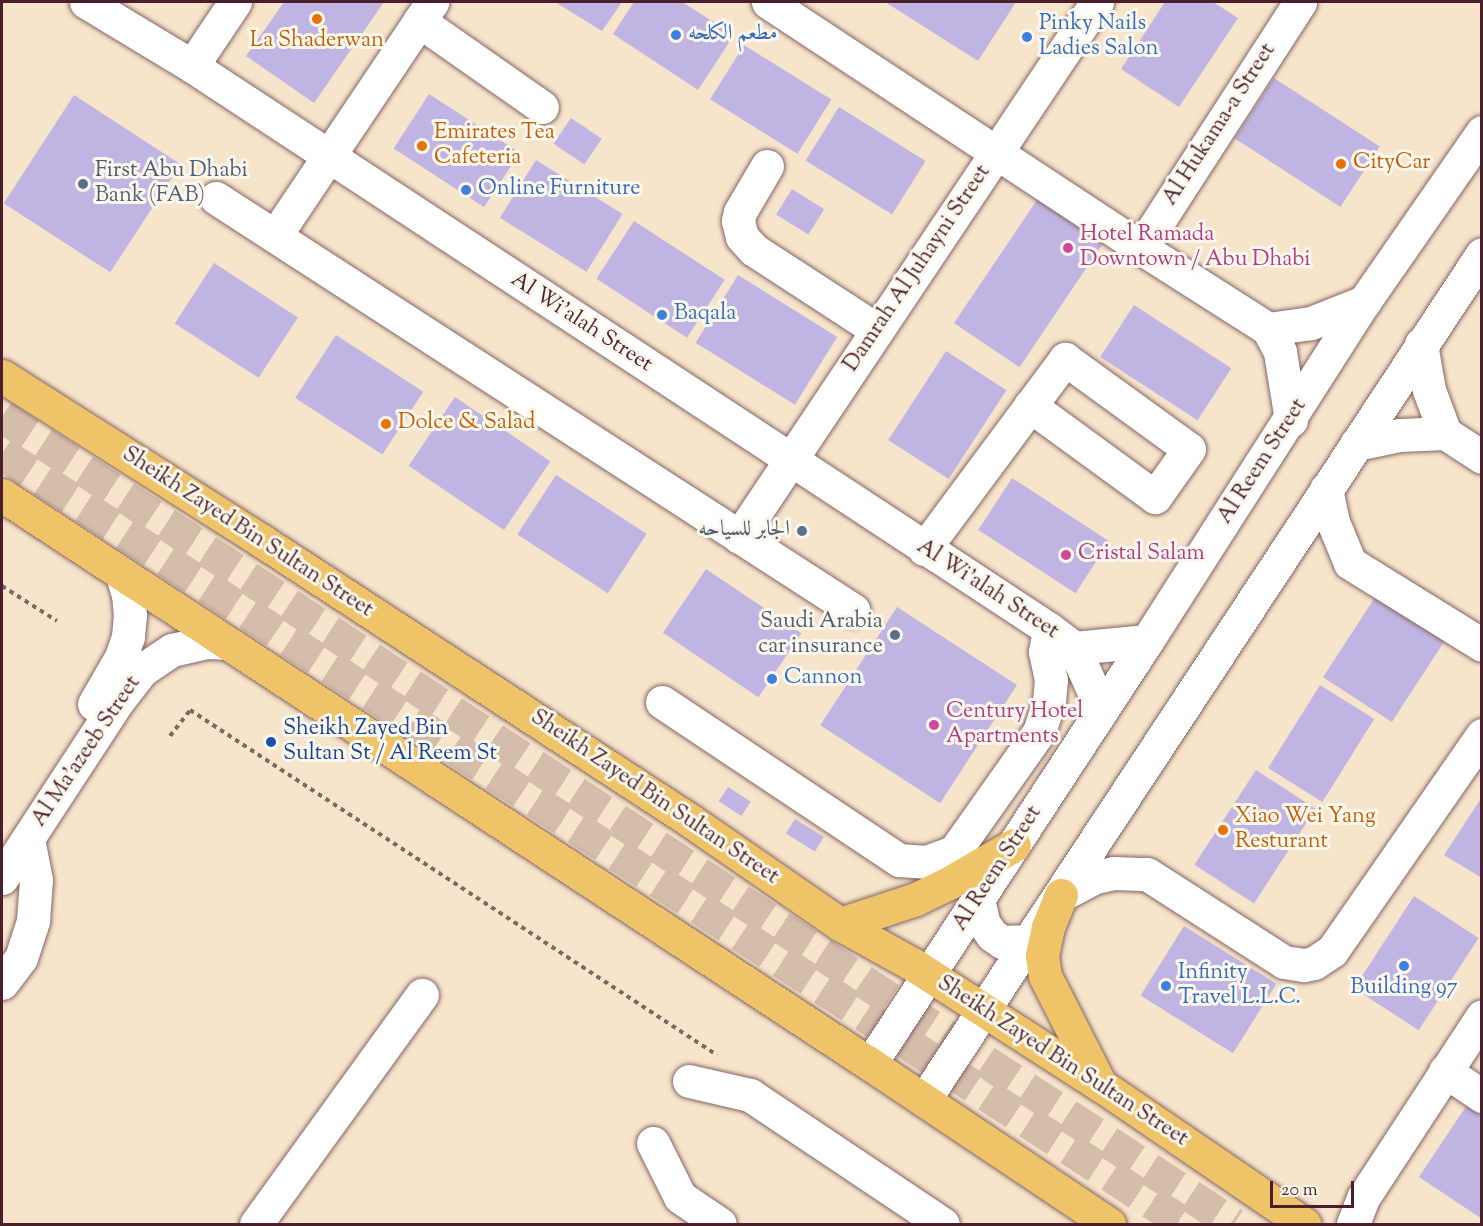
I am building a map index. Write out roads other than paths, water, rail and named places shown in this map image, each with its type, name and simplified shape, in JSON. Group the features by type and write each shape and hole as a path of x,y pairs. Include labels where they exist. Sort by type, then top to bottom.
{"main road":[{"name":"Sheikh Zayed Bin Sultan Street","path":"2,376 262,541 691,821 840,924 928,975 1102,1086 1304,1224"},
{"path":"2,495 224,643 870,1064 1101,1221"},
{"path":"840,924 916,899 949,883 1014,845"},
{"path":"1061,895 1048,927 1044,946 1045,976 1064,1019 1102,1086"}],"street":[{"name":"Al Wi'alah Street","path":"86,2 192,66 1062,638 1102,710"},
{"path":"192,66 235,2"},
{"path":"768,2 1268,329 1280,351 1291,420"},
{"name":"Damrah Al Juhayni Street","path":"739,537 1097,2"},
{"name":"Al Hukama-a Street","path":"1141,248 1300,2"},
{"path":"275,236 426,11 542,107"},
{"name":"Al Reem Street","path":"870,1064 1291,420 1364,302 1482,132"},
{"path":"767,166 740,212 738,220 742,237 754,250 877,330"},
{"path":"216,198 852,610"},
{"path":"924,1100 1031,941 1421,344 1479,261"},
{"path":"1268,329 1311,323 1364,302"},
{"path":"1421,344 1429,390 1445,433 1482,458"},
{"path":"924,549 1030,406 1065,359 1189,449 1155,497 1030,406"},
{"path":"1356,444 1400,435 1445,433"},
{"path":"1326,489 1333,522 1350,563 1482,645"},
{"name":"Al Ma'azeeb Street","path":"61,757 121,657 128,637 130,616 128,595 122,575"},
{"name":"Al Wi'alah Street","path":"1062,638 1147,641"},
{"path":"662,702 899,860 926,862 954,852 1039,732 1049,702 1051,680 1045,652 1062,638"},
{"name":"Al Ma'azeeb Street","path":"2,878 117,702 142,670 172,650 207,642 224,643"},
{"path":"1061,895 1095,877 1114,873 1147,874 1284,962 1304,965 1314,963 1332,951 1482,735"},
{"path":"2,983 21,958 33,920 36,880 28,839"},
{"path":"978,899 984,924 992,935 1002,942 1031,941"},
{"path":"256,1224 422,995"},
{"path":"1353,1224 1364,1197 1482,1016"},
{"path":"1445,1071 1482,1096"},
{"path":"689,1081 750,1095 943,1224"},
{"path":"653,1143 680,1197 720,1224"}],"tunnel":[{"path":"2,416 1234,1224"},
{"path":"2,453 1185,1224"}],"place":[{"name":"La Shaderwan","path":"317,19"},
{"name":"مطعم الكلحه","path":"676,35"},
{"name":"Pinky Nails Ladies Salon","path":"1027,37"},
{"name":"Emirates Tea Cafeteria","path":"422,146"},
{"name":"CityCar","path":"1341,164"},
{"name":"First Abu Dhabi Bank (FAB)","path":"83,184"},
{"name":"Online Furniture","path":"466,190"},
{"name":"Hotel Ramada Downtown / Abu Dhabi","path":"1068,248"},
{"name":"Baqala","path":"662,315"},
{"name":"Dolce & Salad","path":"386,424"},
{"name":"الجابر للسياحه","path":"802,531"},
{"name":"Cristal Salam","path":"1066,555"},
{"name":"Saudi Arabia car insurance","path":"895,635"},
{"name":"Cannon","path":"772,679"},
{"name":"Century Hotel Apartments","path":"934,725"},
{"name":"Sheikh Zayed Bin Sultan St / Al Reem St","path":"271,742"},
{"name":"Xiao Wei Yang Resturant","path":"1223,830"},
{"name":"Building 97","path":"1404,966"},
{"name":"Infinity Travel L.L.C.","path":"1166,986"}]}
